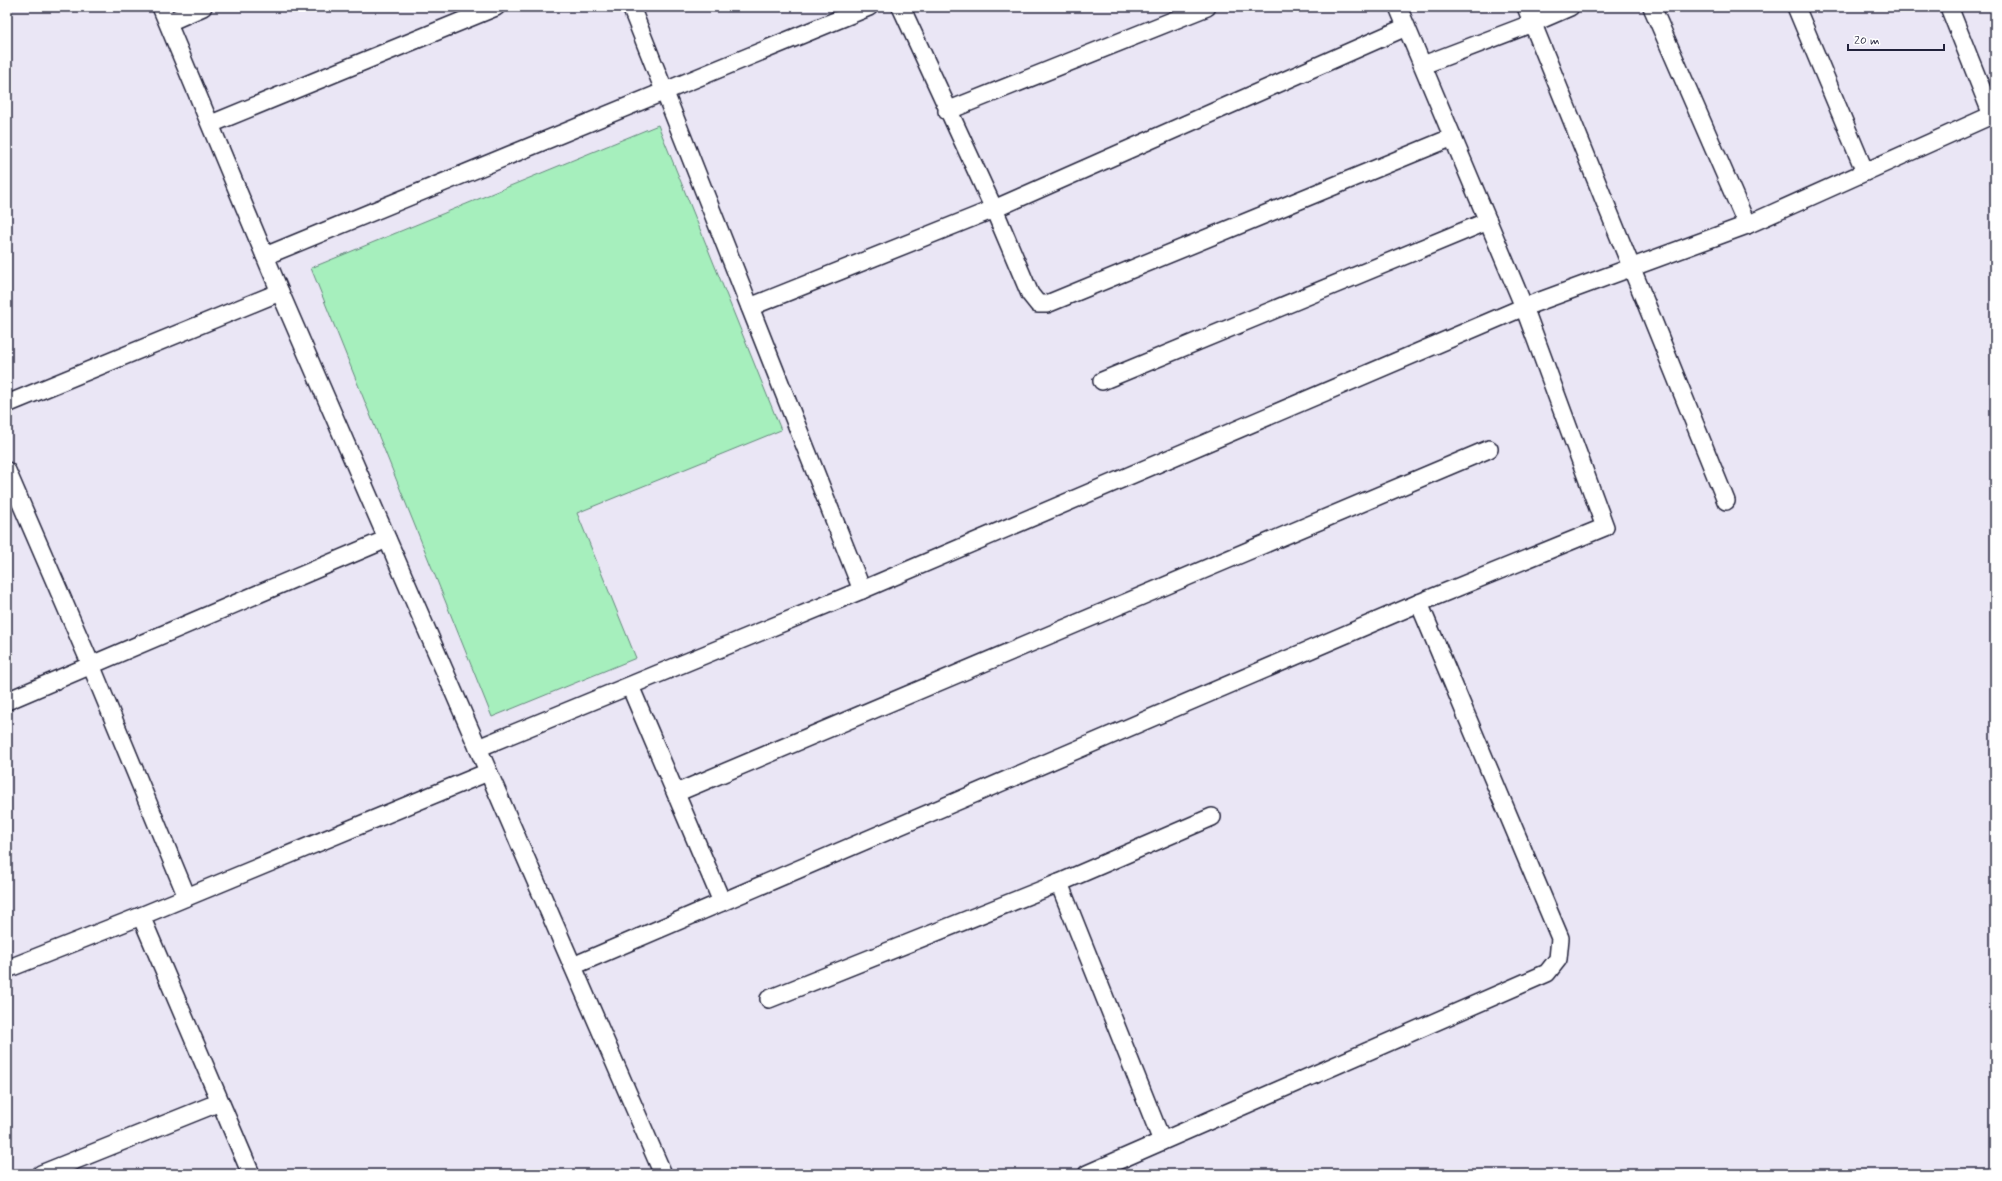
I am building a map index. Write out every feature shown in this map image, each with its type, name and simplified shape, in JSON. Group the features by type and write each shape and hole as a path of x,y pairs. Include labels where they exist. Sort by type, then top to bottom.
{"lane":[{"path":"203,7 165,14 280,292 663,1174"},
{"path":"211,124 496,7"},
{"path":"631,7 862,590"},
{"path":"265,256 869,7"},
{"path":"901,7 994,209 1030,294 1038,304 1047,304 1453,137"},
{"path":"948,111 1207,7"},
{"path":"573,966 1419,603 1605,527 1524,307 1398,7"},
{"path":"1526,7 1726,501"},
{"path":"1423,66 1570,7"},
{"path":"1652,7 1747,225"},
{"path":"1796,7 1865,172"},
{"path":"478,748 862,590 1524,307 1747,225 1992,114 1949,7"},
{"path":"750,307 994,209 1406,27"},
{"path":"1102,380 1488,221"},
{"path":"7,404 280,292"},
{"path":"676,793 1489,449"},
{"path":"7,471 91,665 187,897"},
{"path":"7,701 387,539"},
{"path":"1087,1174 1547,973 1558,959 1560,938 1419,603"},
{"path":"630,686 722,902"},
{"path":"7,969 141,916 488,772"},
{"path":"769,999 1059,883 1212,817"},
{"path":"1059,883 1162,1141"},
{"path":"141,916 251,1174"},
{"path":"41,1174 220,1102"}],"green space":[{"path":"658,125 781,430 577,513 636,658 492,717 311,268"}]}
